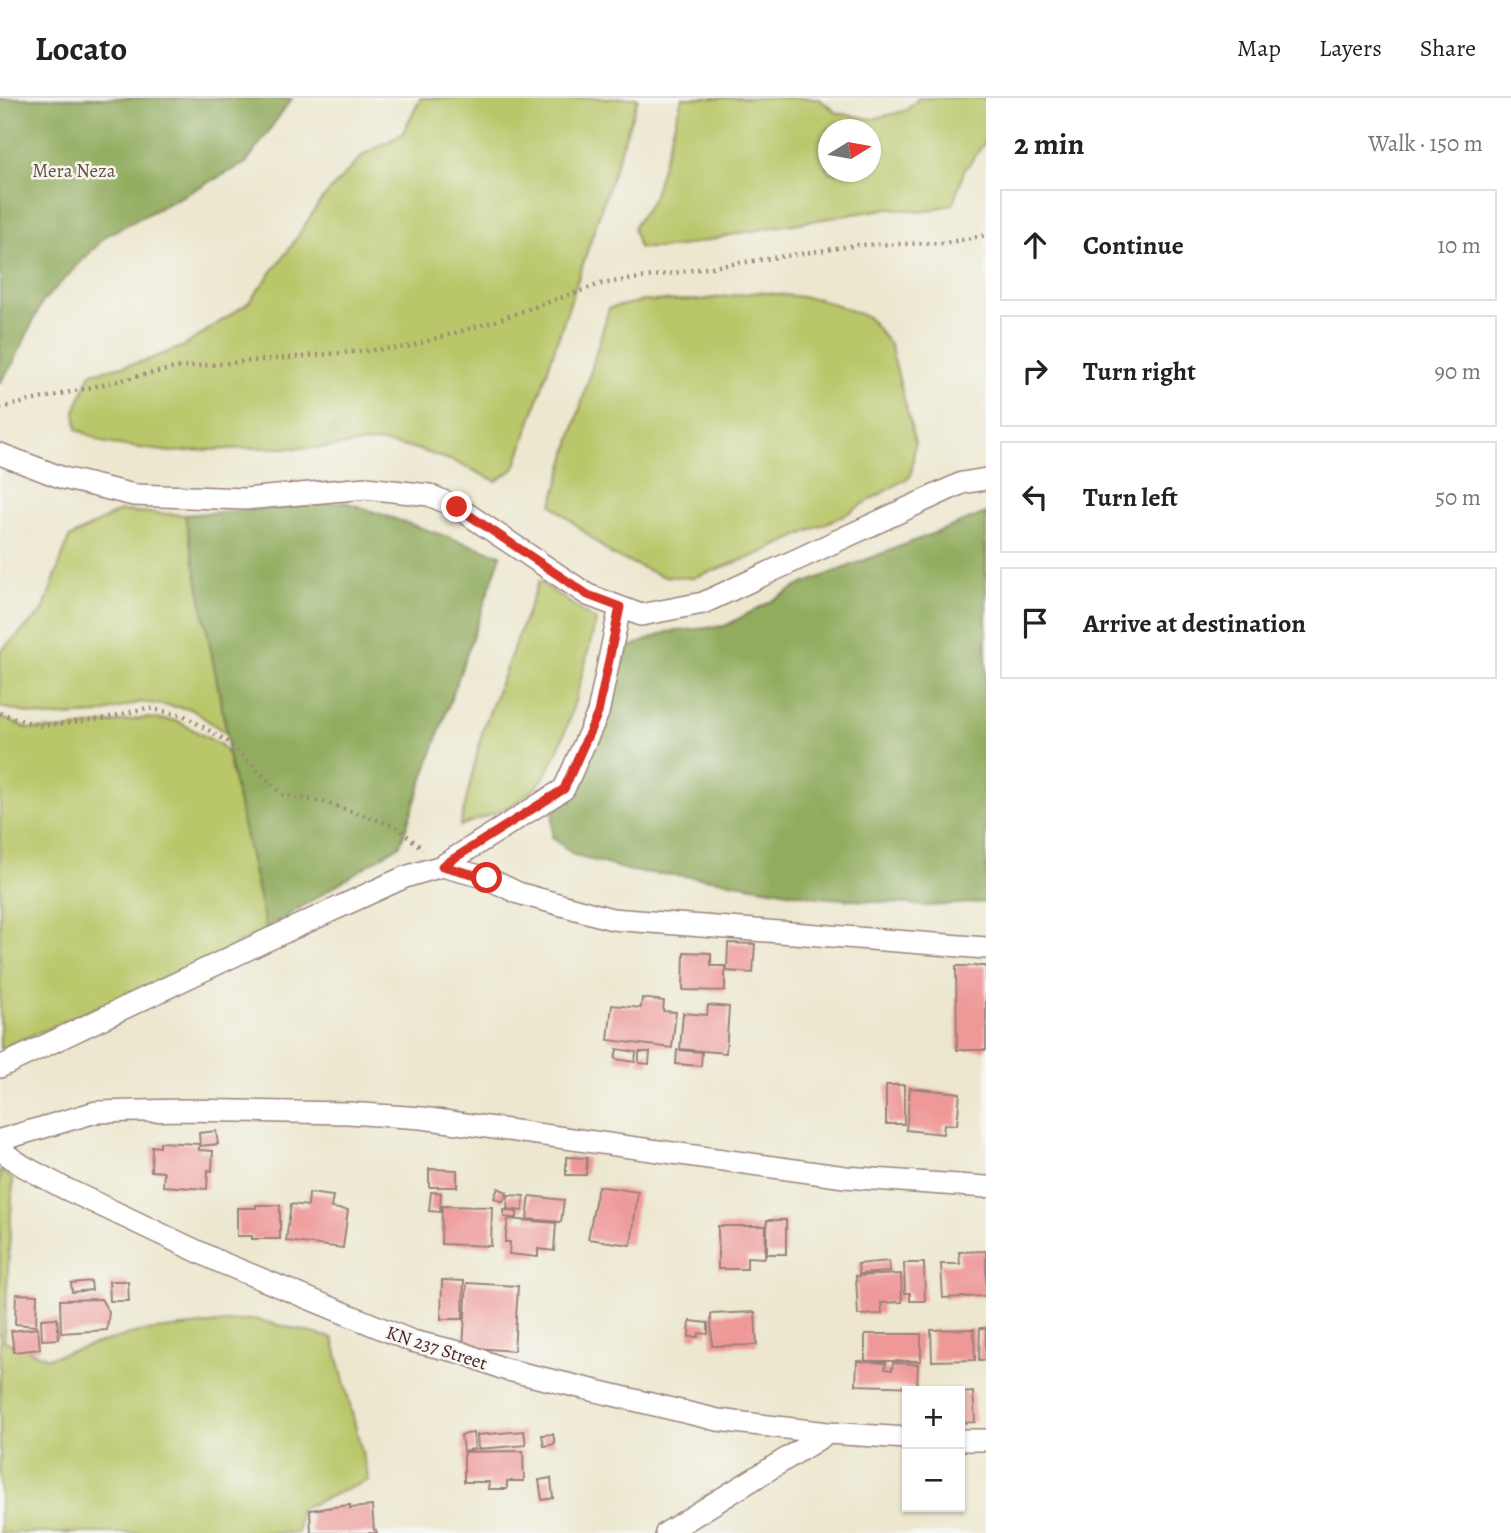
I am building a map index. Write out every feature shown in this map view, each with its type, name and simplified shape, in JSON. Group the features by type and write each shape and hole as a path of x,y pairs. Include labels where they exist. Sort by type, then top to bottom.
{"street":[{"path":"0,454 63,478 134,495 245,499 366,488 429,495 457,507 588,595 641,615 703,603 962,484 986,479"},
{"path":"0,1067 298,925 405,877 442,866 564,789 598,713 620,607"},
{"path":"442,866 487,878 518,893 612,919 986,948"},
{"path":"0,1140 96,1112 183,1110 348,1113 422,1118 845,1177 986,1187"},
{"name":"KN 237 Street","path":"0,1150 64,1188 220,1262 412,1341 463,1353 504,1369 718,1420 828,1433 902,1438"},
{"path":"666,1533 828,1433"},
{"path":"965,1440 986,1440"}],"path":[{"path":"0,408 174,368 407,347 492,322 600,284 858,245 945,243 986,235"},
{"path":"0,713 40,726 102,719 147,708 183,715 230,743 283,795 324,802 396,826 442,866"}],"green space":[{"name":"Mera Neza","path":"0,98 292,98 246,163 107,235 42,302 14,362 0,382"},
{"path":"421,98 638,98 515,468 496,481 453,461 413,448 377,442 319,448 170,452 105,443 77,429 75,411 91,373 145,361 184,346 248,303 290,248 321,200 364,154 402,134"},
{"path":"682,98 818,98 837,113 873,119 907,110 919,98 986,98 986,141 964,171 953,204 923,212 890,208 745,232 672,248 639,248 633,228 653,198"},
{"path":"758,292 819,299 868,317 890,344 915,442 911,476 846,514 759,554 693,578 662,576 612,555 552,505 609,308 643,301 701,300"},
{"path":"345,502 501,555 400,845 266,929 228,755 227,734 185,515"},
{"path":"120,511 185,515 227,734 191,709 141,702 98,714 45,717 0,707 0,652 43,611 69,538"},
{"path":"986,513 986,902 929,906 817,897 713,879 631,871 574,855 552,837 553,811 573,795 610,708 627,648 667,632 725,626 803,584"},
{"path":"539,581 596,621 573,708 556,754 536,787 510,805 460,826 483,729"},
{"path":"0,717 29,729 60,730 146,718 177,721 221,745 228,755 266,929 213,958 0,1049"},
{"path":"0,1170 13,1179 4,1341 48,1358 138,1332 254,1319 333,1338 369,1480 300,1509 298,1533 0,1533"}],"building":[{"path":"728,943 755,944 753,973 727,971"},
{"path":"684,952 711,953 711,966 725,966 725,991 683,990"},
{"path":"956,966 986,966 986,1050 957,1050"},
{"path":"642,998 664,1001 663,1011 676,1012 672,1048 608,1040 612,1005 641,1008"},
{"path":"708,1005 729,1007 726,1053 680,1049 683,1013 707,1015"},
{"path":"617,1049 636,1052 635,1062 615,1059"},
{"path":"677,1050 702,1052 701,1066 676,1064"},
{"path":"639,1052 650,1052 649,1064 639,1063"},
{"path":"886,1085 904,1085 904,1124 886,1124"},
{"path":"910,1088 960,1093 957,1125 944,1124 943,1134 906,1130"},
{"path":"216,1131 218,1144 200,1146 199,1133"},
{"path":"160,1142 199,1144 199,1150 213,1151 212,1171 208,1170 207,1189 163,1186 164,1172 151,1171 152,1146 160,1147"},
{"path":"566,1157 587,1158 586,1175 566,1175"},
{"path":"429,1169 457,1170 457,1187 429,1187"},
{"path":"598,1186 638,1192 631,1245 588,1239"},
{"path":"498,1188 507,1192 503,1202 494,1198"},
{"path":"431,1192 441,1193 440,1212 429,1211"},
{"path":"309,1193 333,1196 331,1208 348,1210 343,1248 286,1241 291,1204 308,1206"},
{"path":"508,1195 524,1196 523,1211 507,1209"},
{"path":"530,1196 564,1200 561,1222 527,1219"},
{"path":"256,1205 280,1205 280,1239 237,1236 237,1208 256,1208"},
{"path":"442,1206 492,1207 491,1246 441,1244"},
{"path":"504,1210 517,1212 517,1218 504,1217"},
{"path":"508,1219 556,1223 554,1251 538,1249 538,1257 509,1254 510,1242 505,1242"},
{"path":"767,1220 786,1220 786,1254 767,1254"},
{"path":"718,1226 766,1226 765,1258 747,1257 747,1269 718,1269"},
{"path":"986,1251 986,1296 943,1298 941,1264 960,1264 959,1252"},
{"path":"889,1261 890,1272 859,1274 858,1264"},
{"path":"904,1263 924,1263 925,1301 910,1301 910,1293 905,1293"},
{"path":"901,1274 902,1302 881,1303 882,1314 858,1315 856,1276"},
{"path":"442,1280 464,1281 463,1319 441,1319"},
{"path":"91,1281 92,1290 72,1292 71,1283"},
{"path":"109,1281 128,1281 129,1301 110,1301"},
{"path":"467,1283 518,1286 514,1351 463,1347"},
{"path":"16,1294 37,1295 36,1326 15,1324"},
{"path":"101,1299 109,1312 107,1330 61,1333 60,1300"},
{"path":"755,1312 757,1345 712,1346 711,1314"},
{"path":"57,1318 59,1339 42,1340 41,1319"},
{"path":"690,1321 708,1323 708,1334 699,1333 698,1337 689,1337"},
{"path":"38,1328 40,1349 14,1352 11,1331"},
{"path":"980,1328 986,1328 986,1360 979,1360"},
{"path":"974,1329 975,1360 932,1361 931,1330"},
{"path":"865,1334 921,1334 921,1361 865,1361"},
{"path":"857,1361 886,1363 885,1369 892,1370 893,1363 918,1364 917,1386 856,1385"},
{"path":"973,1392 975,1422 965,1423 965,1393"},
{"path":"524,1431 526,1445 478,1449 477,1435"},
{"path":"473,1433 475,1449 463,1451 461,1435"},
{"path":"553,1434 555,1444 544,1446 542,1435"},
{"path":"523,1451 524,1481 507,1481 507,1489 488,1489 489,1482 464,1482 464,1452"},
{"path":"551,1478 553,1498 542,1500 539,1480"},
{"path":"350,1505 350,1508 372,1506 374,1530 377,1533 311,1533 310,1510"}],"route":[{"path":"457,507 588,595 620,607 598,713 564,789 442,866 487,878"}]}
